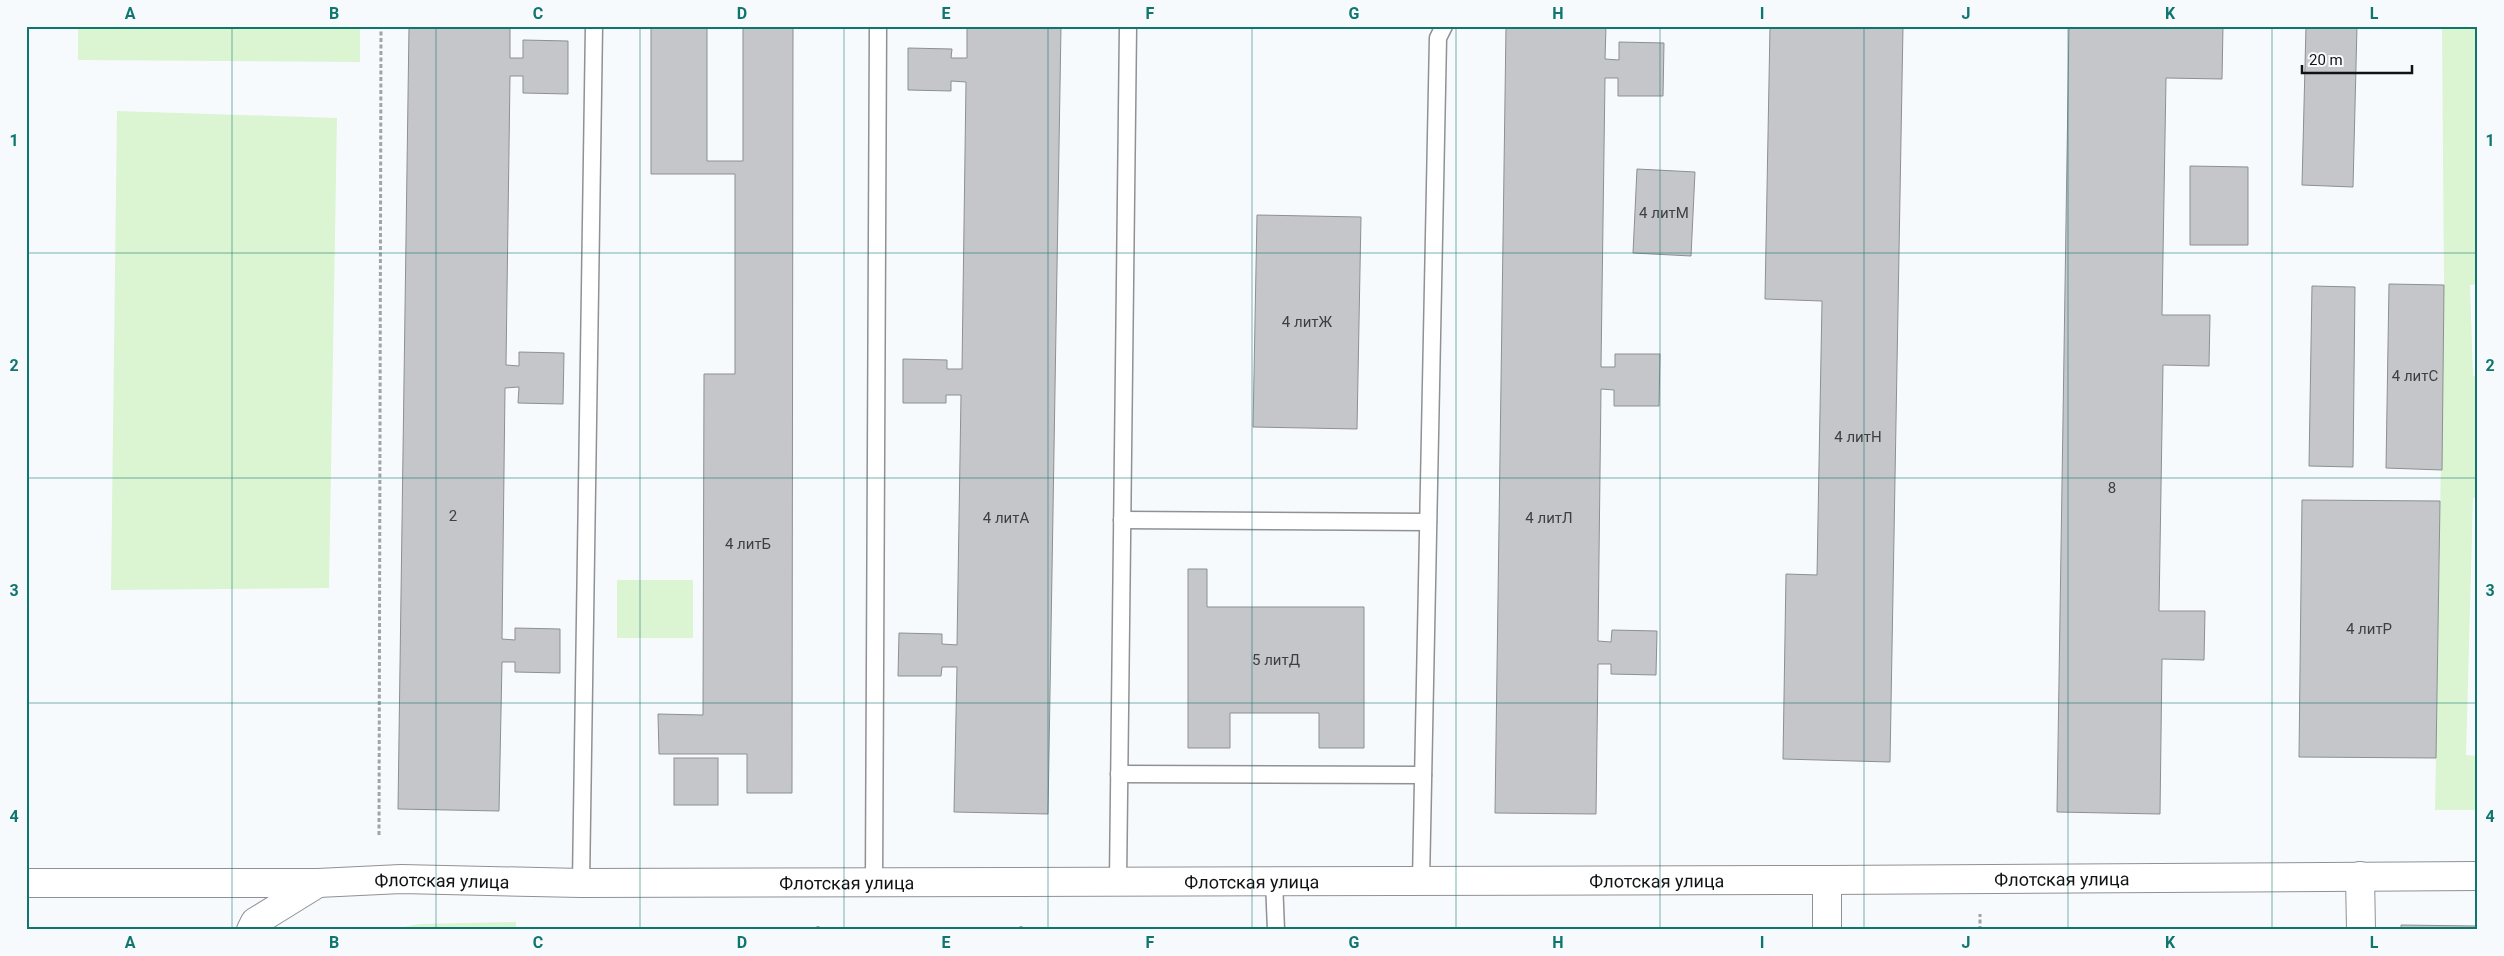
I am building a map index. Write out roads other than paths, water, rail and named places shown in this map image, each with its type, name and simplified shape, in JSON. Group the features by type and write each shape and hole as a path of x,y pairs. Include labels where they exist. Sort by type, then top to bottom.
{"street":[{"path":"2360,876 2361,930"},
{"name":"Флотская улица","path":"26,883 318,883 401,879 581,883 1827,880 2478,876"},
{"path":"1827,880 1828,930"},
{"path":"251,930 255,922 318,883"}],"lane":[{"path":"581,883 594,26"},
{"path":"874,882 878,26"},
{"path":"1118,882 1128,26"},
{"path":"1421,881 1438,38 1444,26"},
{"path":"1122,520 1428,522"},
{"path":"1119,774 1423,774"},
{"path":"1274,881 1276,930"}]}
